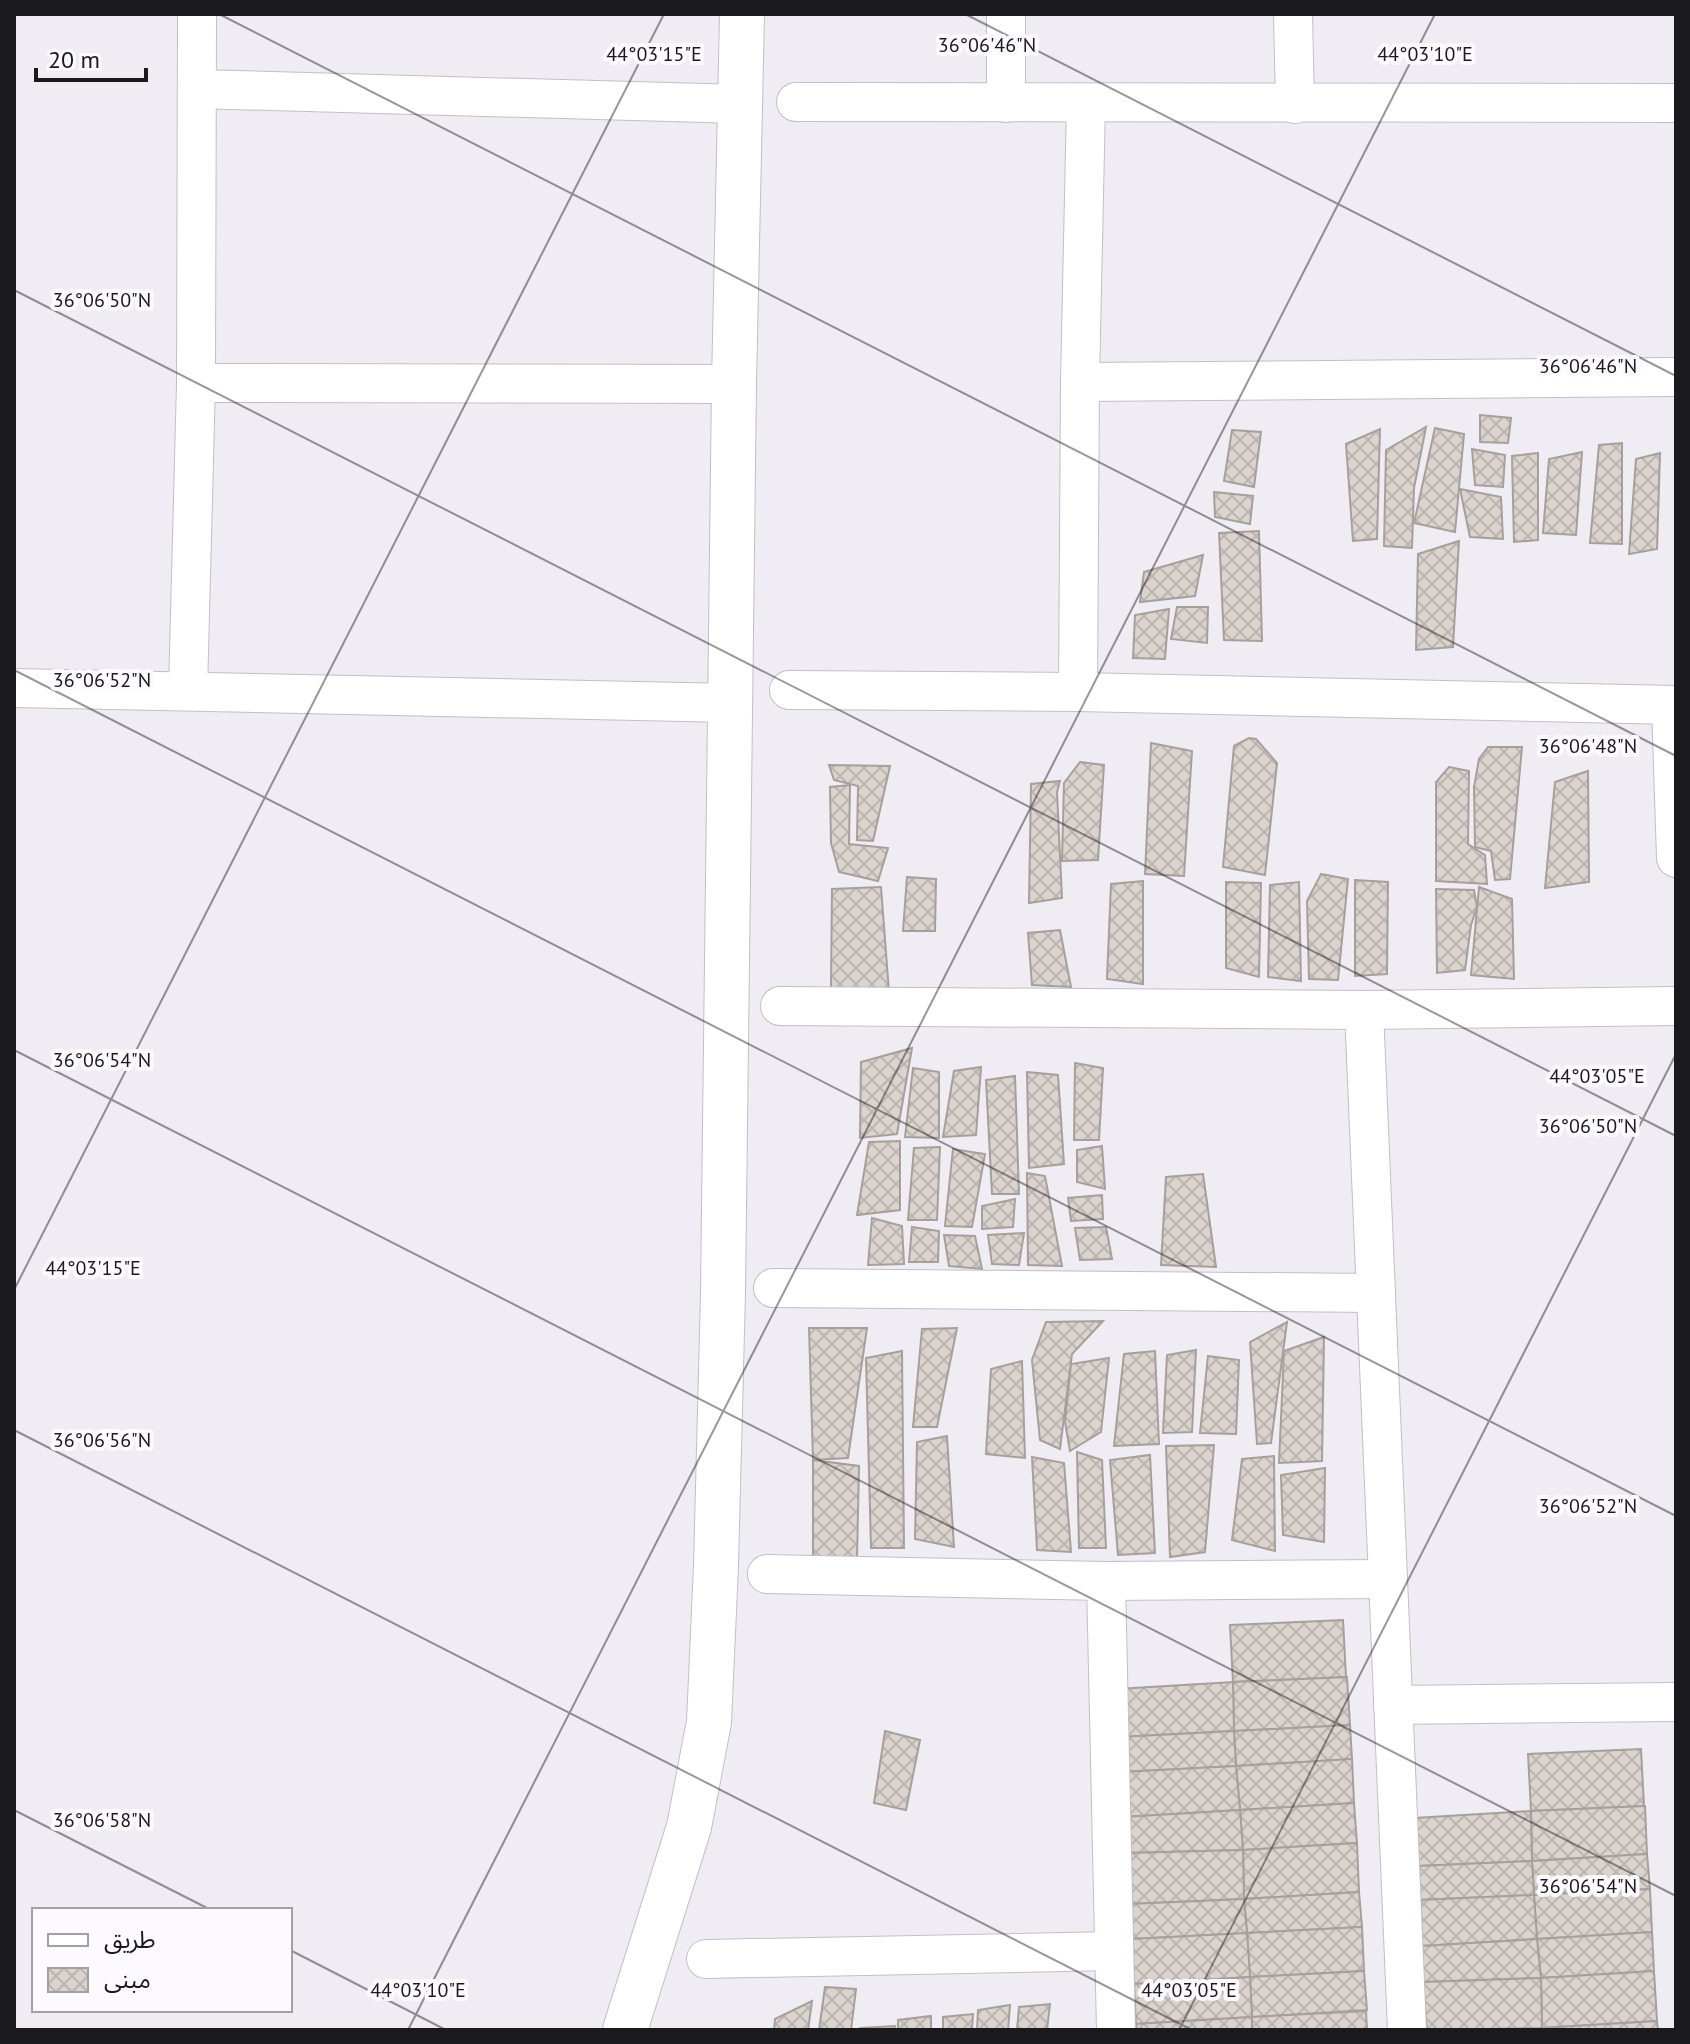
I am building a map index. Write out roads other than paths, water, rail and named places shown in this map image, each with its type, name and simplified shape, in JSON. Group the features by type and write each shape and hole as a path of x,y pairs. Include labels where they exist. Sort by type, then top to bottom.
{"street":[{"path":"188,691 196,383 197,14"},
{"path":"625,2030 689,1827 709,1722 723,1292 734,384 742,14"},
{"path":"1006,14 1006,103"},
{"path":"1293,14 1295,104"},
{"path":"197,89 740,104"},
{"path":"796,102 1676,103"},
{"path":"1078,692 1086,103"},
{"path":"1080,382 1676,377"},
{"path":"196,383 734,384"},
{"path":"14,688 731,703"},
{"path":"789,690 1078,692 1673,705 1676,858"},
{"path":"780,1006 1364,1010 1676,1006"},
{"path":"1364,1010 1407,2030"},
{"path":"773,1288 1376,1293"},
{"path":"767,1574 1106,1581 1388,1579"},
{"path":"1106,1581 1116,2030"},
{"path":"1393,1705 1676,1702"},
{"path":"706,1959 1114,1951"}]}
